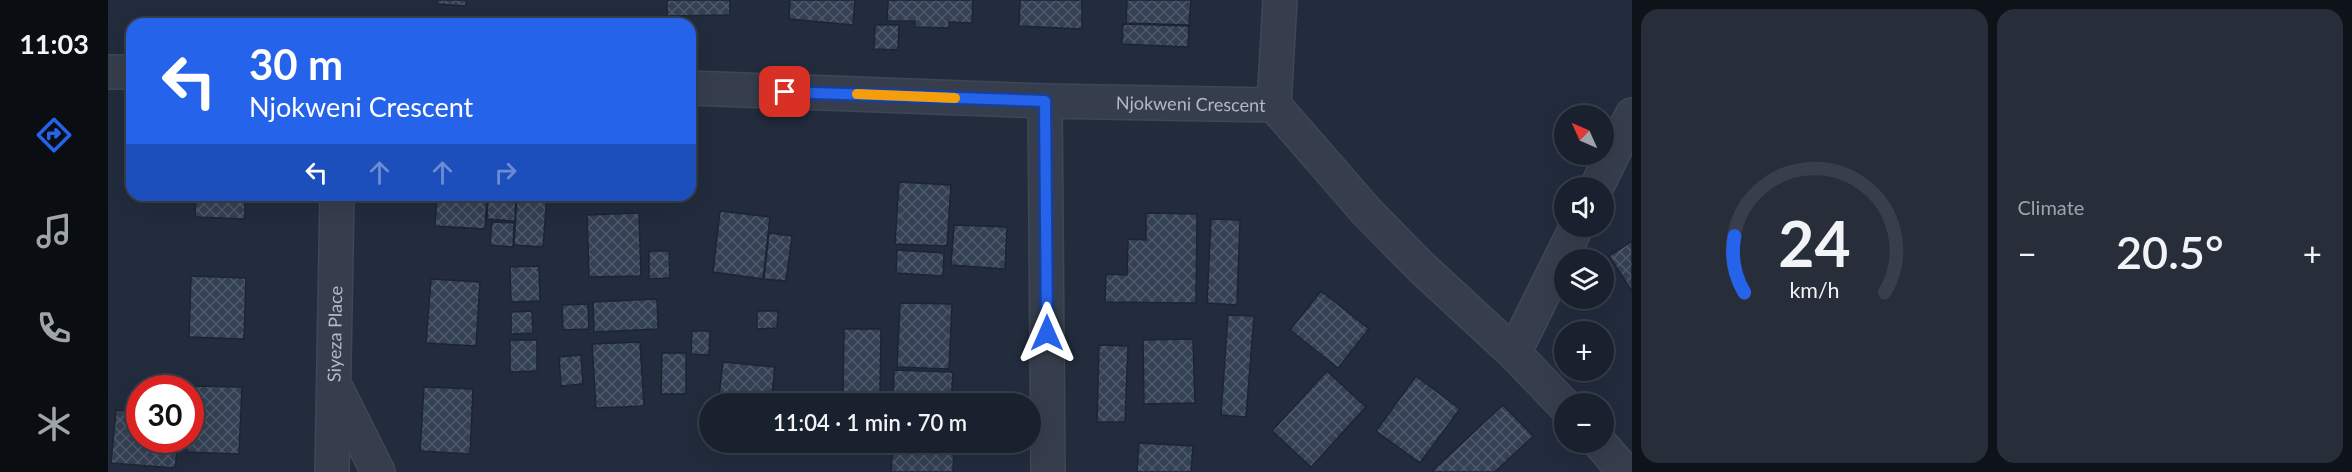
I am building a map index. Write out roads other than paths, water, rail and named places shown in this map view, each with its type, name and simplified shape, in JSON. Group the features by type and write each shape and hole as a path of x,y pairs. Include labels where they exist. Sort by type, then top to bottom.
{"street":[{"path":"1274,105 1280,0"},
{"path":"108,72 126,72"},
{"name":"Njokweni Crescent","path":"696,88 1045,101 1274,105 1366,211 1421,267 1514,352 1554,394"},
{"path":"1045,101 1048,472"},
{"path":"1601,177 1632,115"},
{"name":"Siyeza Place","path":"332,472 337,201"},
{"path":"1514,352 1571,237"},
{"path":"334,385 378,472"},
{"path":"1609,453 1625,472"}]}
